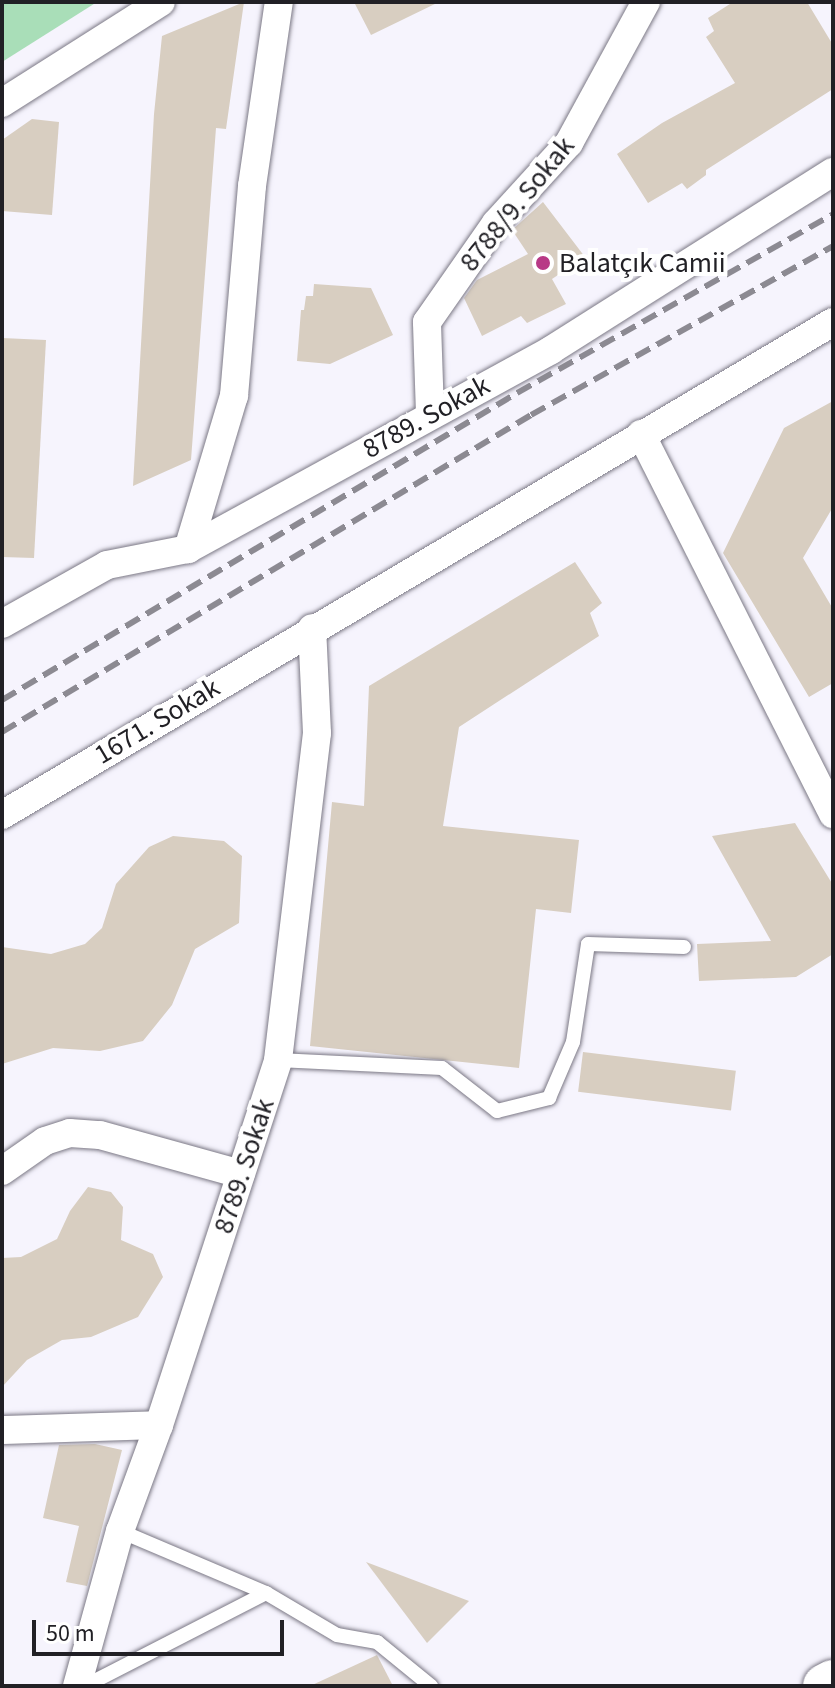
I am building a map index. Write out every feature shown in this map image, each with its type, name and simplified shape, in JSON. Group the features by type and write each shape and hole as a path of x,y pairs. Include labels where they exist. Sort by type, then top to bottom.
{"highway":[{"path":"825,1686 833,1682"}],"street":[{"path":"2,103 161,2"},
{"path":"188,549 234,396 252,186 279,2"},
{"name":"8788/9. Sokak","path":"430,414 427,322 496,223 569,143 646,2"},
{"name":"8789. Sokak","path":"2,624 107,565 188,549 551,350 833,172"},
{"name":"1671. Sokak","path":"2,815 312,628 833,322"},
{"path":"641,434 824,772 833,814"},
{"name":"8789. Sokak","path":"77,1686 120,1531 159,1425 278,1060 317,733 312,628"},
{"path":"2,1171 45,1141 70,1133 100,1135 241,1174"},
{"path":"2,1430 159,1425"}],"lane":[{"path":"278,1060 442,1068 497,1111 549,1098 573,1042 588,944 684,947"},
{"path":"120,1531 266,1593 337,1635 377,1642 431,1686"},
{"path":"85,1686 266,1593"}],"green space":[{"path":"2,2 97,2 2,62"}],"building":[{"path":"244,2 226,129 216,128 191,460 133,486 154,114 162,36"},
{"path":"354,2 439,2 371,35"},
{"path":"733,2 807,2 833,45 833,89 706,170 706,175 687,189 682,183 648,203 617,154 662,123 735,83 706,37 714,31 708,18"},
{"path":"32,119 59,122 52,215 2,211 2,140"},
{"name":"Balatçık Camii","path":"543,202 585,257 552,279 566,304 527,323 521,316 482,336 464,298 477,280 528,254 512,230"},
{"path":"314,284 371,288 393,335 330,364 297,361 301,310 304,310 306,296 313,296"},
{"path":"2,338 46,340 34,558 2,557"},
{"path":"833,401 833,507 803,558 833,609 833,683 809,697 723,553 784,428"},
{"path":"575,562 602,603 590,613 599,636 459,727 443,826 579,840 571,913 536,909 519,1068 310,1046 332,802 364,806 369,686"},
{"path":"795,823 833,885 833,954 796,977 699,981 697,944 771,941 712,836"},
{"path":"173,836 224,841 242,856 239,923 195,949 172,1005 143,1041 100,1051 53,1048 2,1064 2,947 51,954 85,944 102,928 116,884 149,847"},
{"path":"583,1052 736,1071 731,1110 578,1092"},
{"path":"88,1187 111,1192 123,1207 121,1240 153,1254 163,1277 138,1317 91,1337 62,1340 27,1360 2,1387 2,1258 21,1257 57,1239 70,1211"},
{"path":"95,1444 122,1450 87,1586 66,1582 79,1526 43,1518 59,1445"},
{"path":"366,1562 469,1601 427,1643"},
{"path":"377,1655 393,1686 310,1686"}],"railway":[{"path":"2,700 517,393 833,214"},
{"path":"2,732 531,415 833,246"}],"place":[{"name":"Balatçık Camii","path":"543,263"}]}
